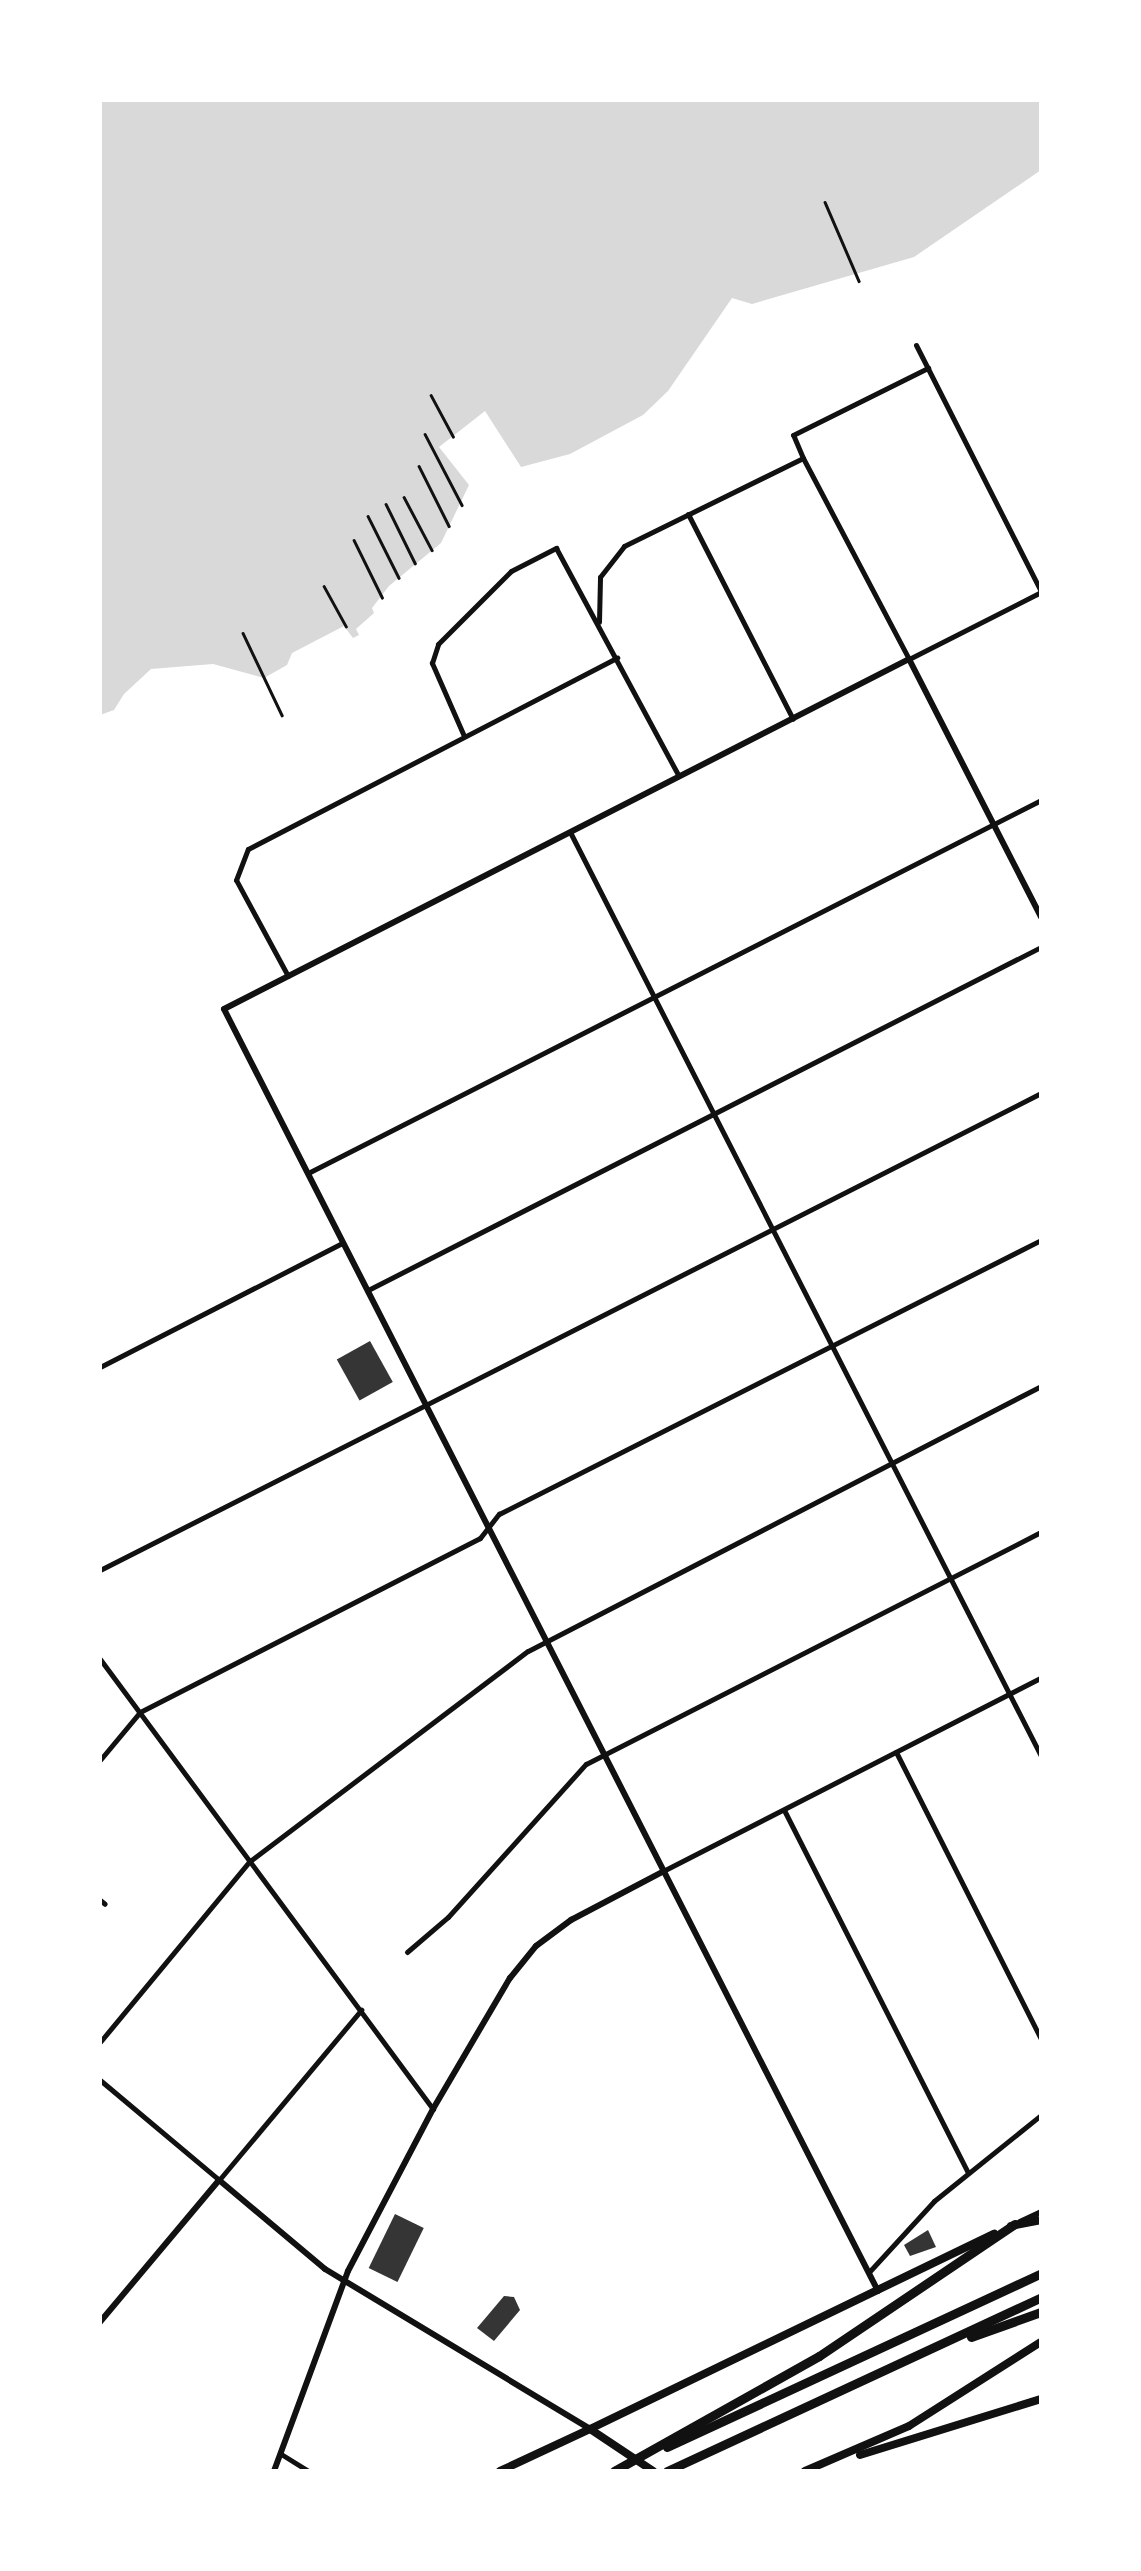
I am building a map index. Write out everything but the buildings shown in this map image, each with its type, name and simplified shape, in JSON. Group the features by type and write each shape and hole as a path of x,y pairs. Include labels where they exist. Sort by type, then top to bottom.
{"highway":[{"path":"614,2471 819,2356 1015,2224"},
{"path":"614,2471 1041,2273"},
{"path":"667,2471 1041,2297"},
{"path":"916,2357 1041,2312"}],"main road":[{"path":"500,2471 1015,2224 1041,2220"},
{"path":"823,2468 909,2426 1041,2342"},
{"path":"805,2471 1041,2399"},
{"path":"590,2429 654,2471"}],"street":[{"path":"878,2291 224,1009 1041,592 916,345"},
{"path":"928,368 793,435 1041,916"},
{"path":"599,625 600,576 624,546 803,458"},
{"path":"688,514 793,718"},
{"path":"464,736 432,662 438,644 511,571 556,548 679,776"},
{"path":"288,976 236,880 248,849 617,658"},
{"path":"308,1174 1041,800"},
{"path":"570,832 1041,1756"},
{"path":"368,1290 1041,947"},
{"path":"100,1570 1041,1094"},
{"path":"100,1760 140,1712 480,1538 497,1515 1041,1240"},
{"path":"100,1367 344,1242"},
{"path":"100,2042 250,1861 547,1640 1041,1386"},
{"path":"407,1952 448,1917 586,1764 1041,1532"},
{"path":"100,1658 432,2109"},
{"path":"274,2471 344,2282 432,2109 520,1962 570,1920 1041,1678"},
{"path":"896,1752 1041,2039"},
{"path":"784,1810 968,2172"},
{"path":"100,2322 361,2010"},
{"path":"100,2080 344,2282 590,2429"},
{"path":"869,2272 934,2201 1041,2115"},
{"path":"1015,2224 1041,2212"},
{"path":"280,2454 308,2471"}],"path":[{"path":"826,202 859,281"},
{"path":"431,395 452,436"},
{"path":"425,434 462,505"},
{"path":"418,466 449,526"},
{"path":"404,496 432,550"},
{"path":"386,504 415,563"},
{"path":"368,516 399,578"},
{"path":"354,540 382,596"},
{"path":"324,586 346,626"},
{"path":"243,633 282,715"}],"shaded area":[{"path":"100,100 1041,100 1041,170 914,257 752,304 732,298 668,391 643,415 570,454 521,467 485,411 439,447 469,485 441,543 389,586 372,608 374,613 356,629 359,635 353,638 344,626 292,653 287,665 264,678 213,664 151,669 124,694 114,710 100,715"}]}
